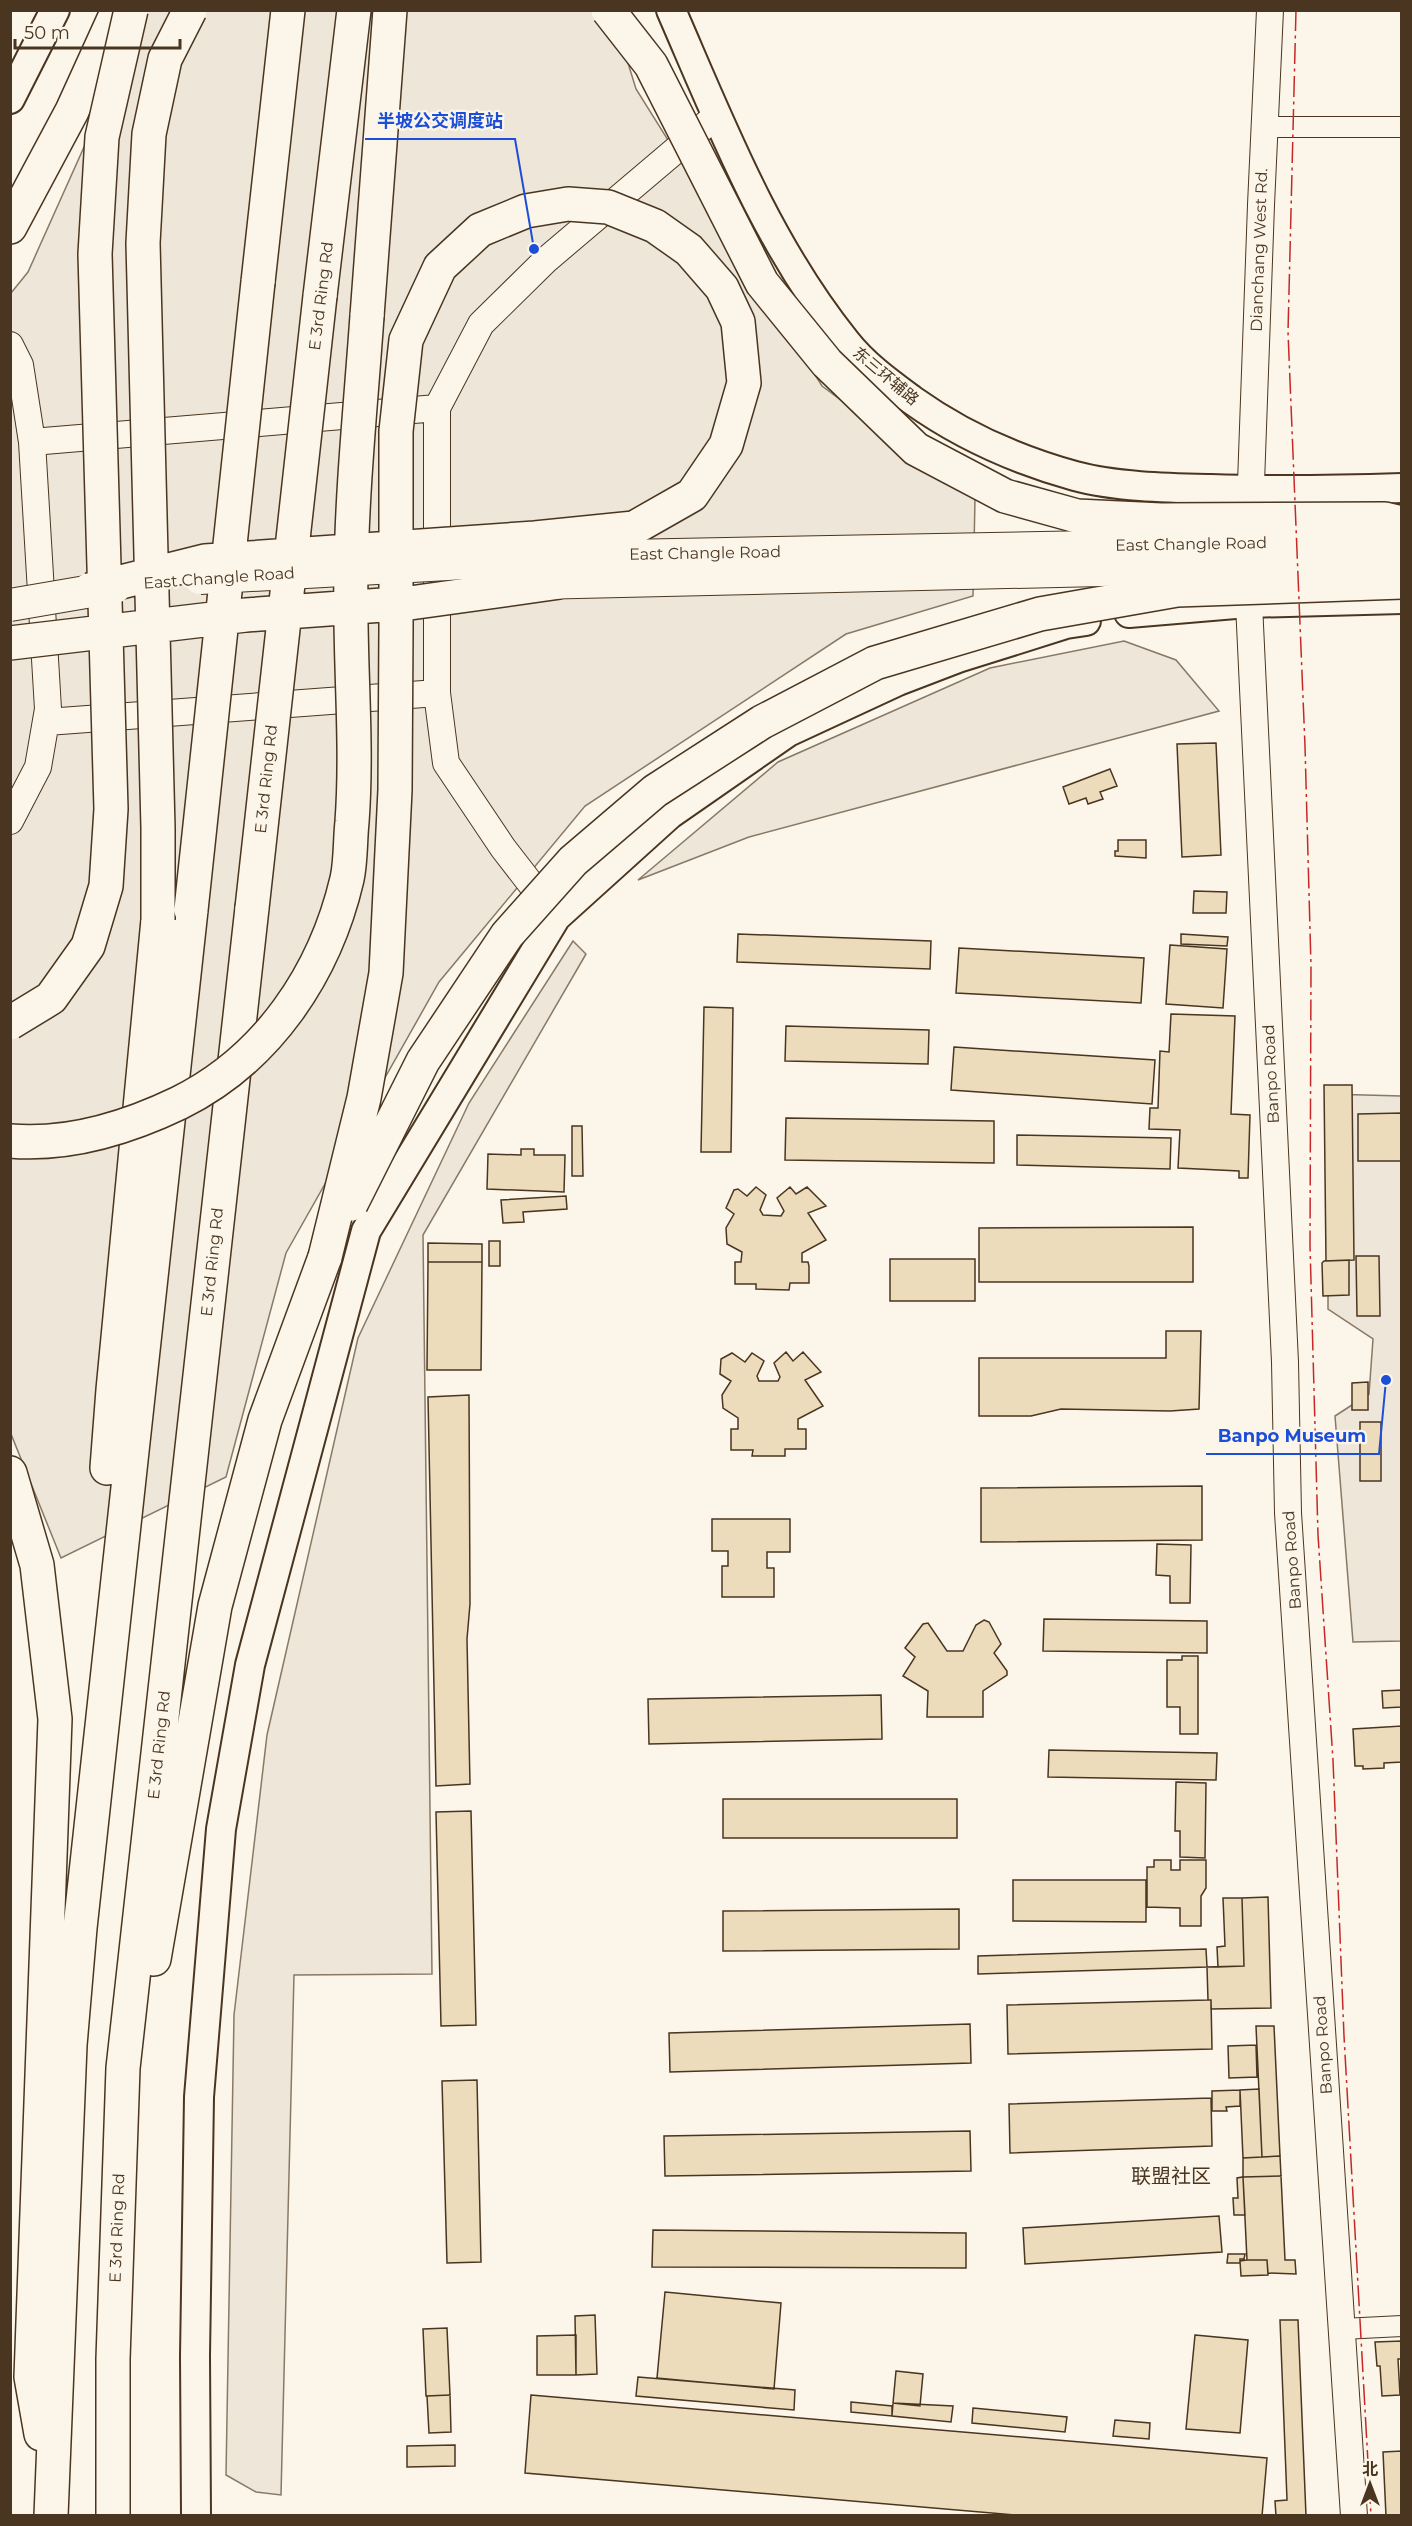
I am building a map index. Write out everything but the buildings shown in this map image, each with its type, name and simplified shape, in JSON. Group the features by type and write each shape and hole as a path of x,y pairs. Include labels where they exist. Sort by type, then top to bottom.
{"highway":[{"path":"10,227 72,111 118,10"},
{"path":"10,1023 51,998 88,946 106,886 111,809 95,254 102,137 132,10"},
{"path":"115,1588 104,1508 113,1390 158,920 158,828 143,243 148,134 165,59 190,10"},
{"path":"51,2504 70,2045 115,1588 288,10"},
{"name":"E 3rd Ring Rd","path":"114,2516 113,2359 123,2068 320,296 354,10"},
{"path":"10,1141 34,1143 97,1135 148,1118 202,1092 267,1038 300,995 327,941 347,877 354,786 350,648 351,572 390,10"},
{"path":"608,10 651,65"},
{"path":"630,10 651,65 762,283 827,363 916,449 1005,496 1077,516 1161,520 1385,519 1401,523"},
{"path":"89,590 205,561 382,549 393,548 405,547 417,546 429,545 441,544 523,539 634,528 692,495 726,445 744,383 738,322 722,288 689,250 664,232 608,207 568,204 526,211 480,230 440,267 406,339 396,431 396,547 396,559 396,570 396,582 396,605 396,617 395,790 386,973 364,1098 325,1257"},
{"path":"10,643 246,615 410,603 560,582"},
{"path":"123,2068 157,1950 215,1606 265,1420 325,1257 423,1060 507,935 573,861 655,791 762,722 874,663 1040,614 1177,590 1401,582"},
{"path":"10,1473 37,1565 56,1719 31,2377 51,2504"}],"main road":[{"path":"10,99 55,10"},
{"name":"东三环辅路","path":"671,10 716,116 755,198 823,312 848,345 872,368 919,405 959,431 1011,454 1077,477 1160,488 1250,490 1401,488"},
{"name":"East Changle Road","path":"10,605 89,590 198,578 573,557 1401,541"},
{"name":"East Changle Road","path":"10,630 199,605 560,582 1401,564"},
{"path":"196,2516 195,2356 199,2097 221,1829 250,1665 366,1230 556,917 670,814 788,732 874,691 958,657 1066,624 1163,609 1247,603 1401,599"}],"street":[{"name":"Dianchang West Rd.","path":"1247,603 1270,10"},
{"path":"556,917 503,848 446,763 438,693 437,408 481,324 546,260 716,116"},
{"path":"1264,127 1401,127"},
{"path":"10,345 20,365 32,442 47,722 38,767 10,821"},
{"path":"32,442 437,408"},
{"name":"Banpo Road","path":"1247,603 1253,670 1286,1362 1288,1513 1354,2516"},
{"path":"47,722 438,693"},
{"path":"1342,2329 1401,2326"}],"shaded area":[{"path":"145,11 612,11 636,89 822,386 975,499 973,596 846,634 585,806 439,982 286,1253 226,1477 61,1558 11,1434 11,293 28,272"},
{"path":"1124,641 1176,660 1219,711 749,837 638,880 778,762 990,668"},
{"path":"573,941 586,954 423,1235 432,1974 294,1975 281,2495 256,2492 226,2475 234,2015 267,1735 358,1338 469,1103"},
{"path":"1328,1094 1401,1096 1401,1641 1353,1642 1335,1416 1369,1394 1373,1339 1328,1309"}],"power":[{"path":"1296,10 1288,332 1305,746 1311,966 1310,1245 1318,1535 1333,1760 1344,2036 1371,2516"}],"place":[{"name":"半坡公交调度站","path":"534,249"},
{"name":"Banpo Museum","path":"1386,1380"}],"district":[{"name":"联盟社区","path":"1171,2176"}]}
